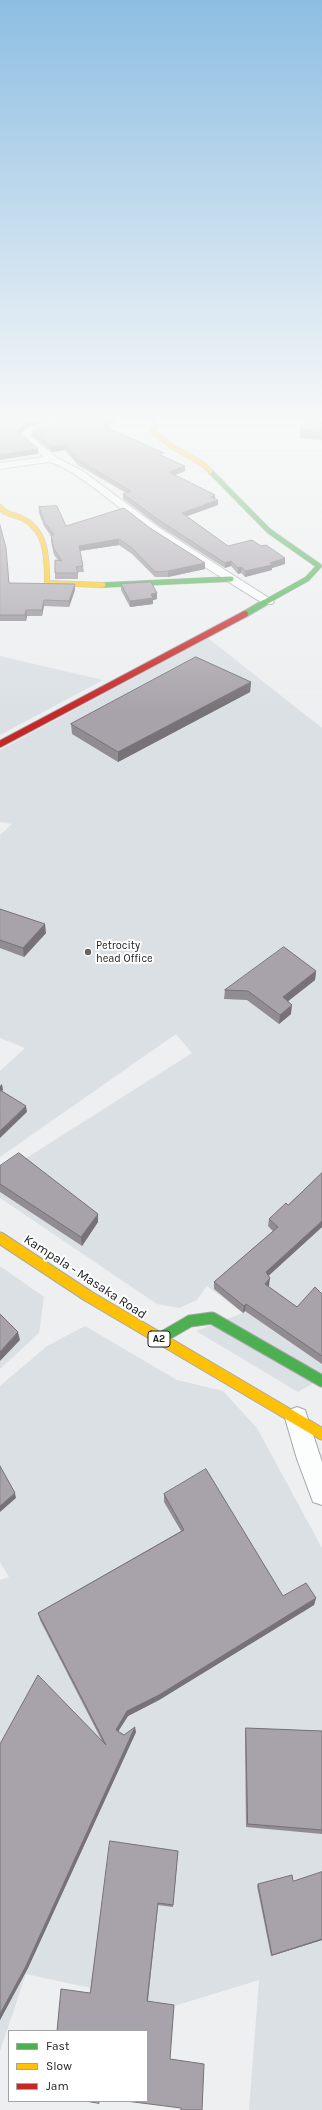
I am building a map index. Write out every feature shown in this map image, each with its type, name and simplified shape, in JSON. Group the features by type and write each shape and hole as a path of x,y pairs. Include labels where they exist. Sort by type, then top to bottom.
{"main road":[{"path":"10,514 28,520 44,538 47,549 46,583 108,585 231,579"},
{"path":"0,744 268,602 307,579 320,562 269,531 253,514"},
{"name":"Kampala - Masaka Road","path":"0,1238 88,1296 322,1434"},
{"path":"159,1338 184,1322 197,1317 212,1318 322,1381"}],"street":[{"path":"135,514 154,529 268,602"},
{"path":"297,1418 309,1459 322,1494"}],"shaded area":[{"path":"208,638 322,728 322,1378 298,1392 196,1331 243,1313 207,1286 197,1300 179,1308 157,1304 0,1198 0,1192 82,1246 98,1222 20,1162 192,1053 176,1034 0,1157 0,1071 25,1048 0,1038 0,835 12,824 0,822 0,750"},
{"path":"0,656 103,680 0,735"},
{"path":"0,1266 44,1297 39,1333 0,1369"},
{"path":"85,1326 177,1380 223,1391 257,1428 322,1548 322,2110 249,2110 259,1980 174,2006 26,1974 0,2051 0,1580 9,1577 0,1562 0,1386 47,1346"}],"building":[{"path":"42,514 61,514 66,526 103,514 132,514 150,528 205,563 168,571 155,572 132,548 119,539 79,546 83,566 76,567 78,573 55,573 55,560 62,561 54,549 51,535 54,535 44,521"},
{"path":"151,514 184,514 228,546 252,540 261,546 266,545 285,558 270,563 272,565 245,571 242,567 238,568 231,561 225,563"},
{"path":"0,525 6,548 9,583 75,584 69,601 44,600 42,610 26,610 25,615 0,615"},
{"path":"151,582 157,593 151,594 153,598 130,601 121,584"},
{"path":"196,657 251,682 118,752 71,724"},
{"path":"0,909 45,924 23,948 0,940"},
{"path":"284,947 316,971 283,997 292,1005 280,1015 248,991 225,990"},
{"path":"0,1090 26,1106 0,1131"},
{"path":"19,1153 98,1214 81,1237 0,1184 0,1166"},
{"path":"322,1173 322,1221 266,1272 270,1278 265,1284 297,1307 315,1287 322,1294 322,1356 246,1304 244,1306 214,1282 278,1227 269,1219 286,1203 288,1205"},
{"path":"0,1314 18,1332 0,1352"},
{"path":"0,1466 15,1493 0,1506"},
{"path":"206,1469 283,1596 306,1583 316,1598 159,1695 127,1711 116,1730 124,1735 135,1727 26,1966 0,2014 0,1744 38,1675 106,1745 38,1613 184,1530 164,1494"},
{"path":"246,1728 322,1731 322,1830 248,1824"},
{"path":"110,1841 178,1851 173,1905 158,1903 147,2001 174,2005 170,2059 204,2064 202,2110 181,2110 181,2108 134,2102 148,2102 148,2030 57,2030 61,1989 90,1993"},
{"path":"322,1872 322,1939 272,1955 258,1884 292,1875 293,1881"}],"traffic: fast":[{"path":"245,614 307,579 319,566 269,531 253,514"},
{"path":"103,585 231,579"},
{"path":"159,1339 190,1321 212,1318 322,1381"}],"traffic: slow":[{"path":"11,514 29,522 41,535 46,553 47,583 103,585"},
{"path":"0,1238 88,1296 322,1434"}],"traffic: jam":[{"path":"0,744 245,614"}],"place":[{"name":"Petrocity head Office","path":"88,952"}]}
